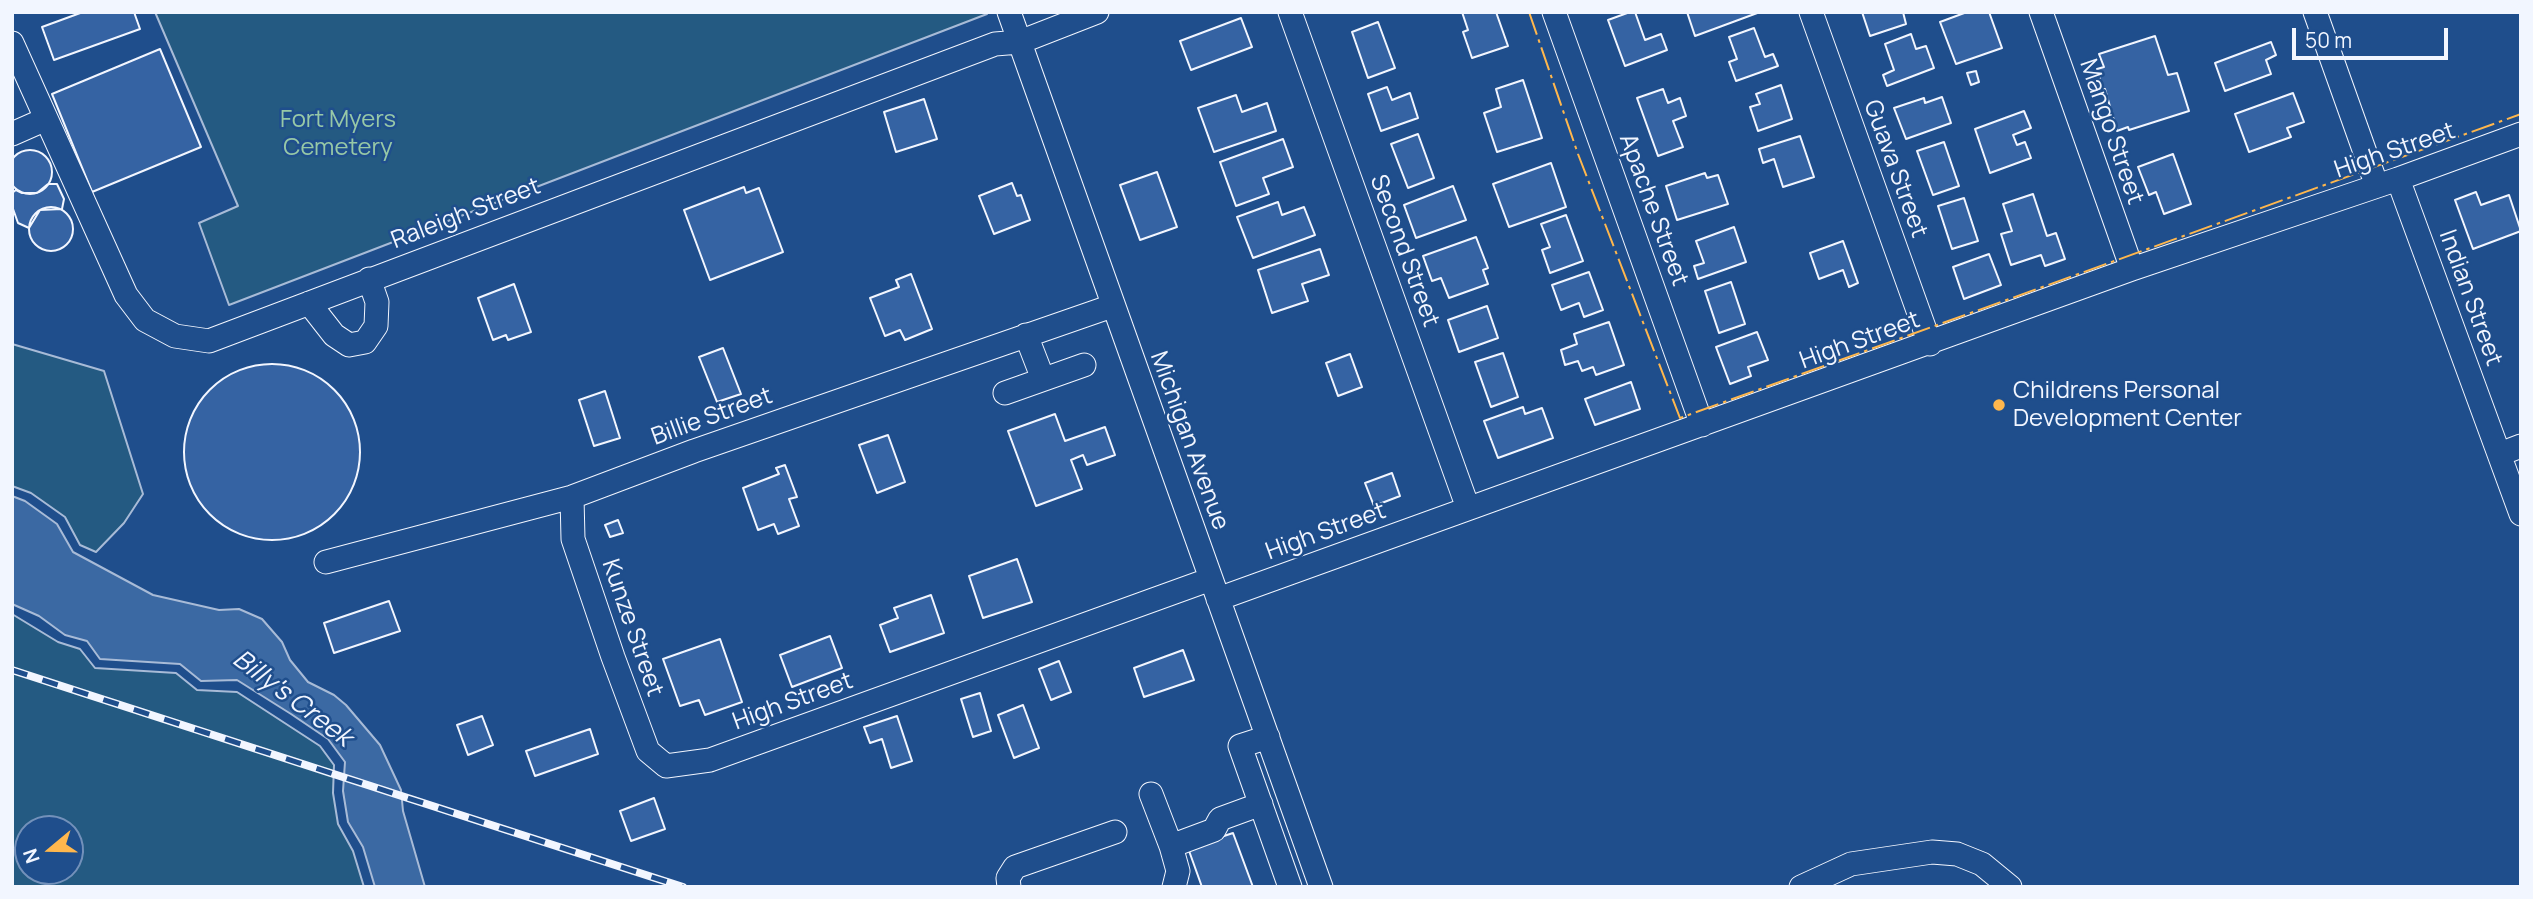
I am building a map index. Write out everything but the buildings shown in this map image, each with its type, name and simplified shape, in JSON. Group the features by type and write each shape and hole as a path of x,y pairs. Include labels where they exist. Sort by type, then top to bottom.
{"street":[{"name":"Michigan Avenue","path":"1009,12 1321,887"},
{"name":"Raleigh Street","path":"12,43 126,295 145,320 175,336 209,341 995,44 1020,42 1097,12"},
{"name":"Second Street","path":"1290,12 1468,508"},
{"name":"Apache Street","path":"1554,12 1702,425"},
{"name":"Guava Street","path":"1811,12 1930,344"},
{"name":"Mango Street","path":"2041,12 2132,269"},
{"name":"Indian Street","path":"2315,12 2388,183 2510,450 2521,514"},
{"path":"12,134 46,119"},
{"name":"High Street","path":"666,766 710,760 1215,589 1468,508 1930,344 2132,269 2388,183 2521,134"},
{"path":"309,303 334,335 349,345 365,342 376,326 377,302 367,280"},
{"name":"Billie Street","path":"326,562 572,497 694,451 1112,306"},
{"path":"1026,335 1043,379"},
{"path":"1005,393 1084,365"},
{"name":"Kunze Street","path":"572,497 573,539 613,657 648,751 666,766"},
{"path":"1268,737 1240,746 1290,887"},
{"path":"1151,794 1178,871 1174,887"},
{"path":"1171,846 1214,830 1220,820 1261,804"},
{"path":"1009,887 1008,878 1015,867 1115,832"},
{"path":"1801,887 1851,864 1932,852 1957,854 1982,864 2010,887"}],"green space":[{"name":"Fort Myers Cemetery","path":"155,12 987,14 229,305 199,223 238,206"},
{"path":"12,344 104,371 143,494 124,523 96,552 80,545 65,517 31,493 12,486"},
{"path":"12,614 58,642 80,649 95,668 176,673 197,690 237,692 320,746 334,765 333,793 338,824 353,851 364,887 12,887"}],"water":[{"name":"Billy's Creek","path":"12,496 25,501 57,524 73,552 153,595 219,610 239,609 262,619 282,642 290,660 308,682 334,695 346,705 380,745 401,790 403,811 425,887 375,887 363,847 348,822 343,791 345,762 328,739 237,680 201,681 180,664 100,659 87,641 65,635 39,616 12,604"}],"railway":[{"path":"12,670 683,887"}],"power":[{"path":"1529,12 1578,154 1680,418 2521,114"}],"place":[{"name":"Childrens Personal Development Center","path":"1999,405"}]}
